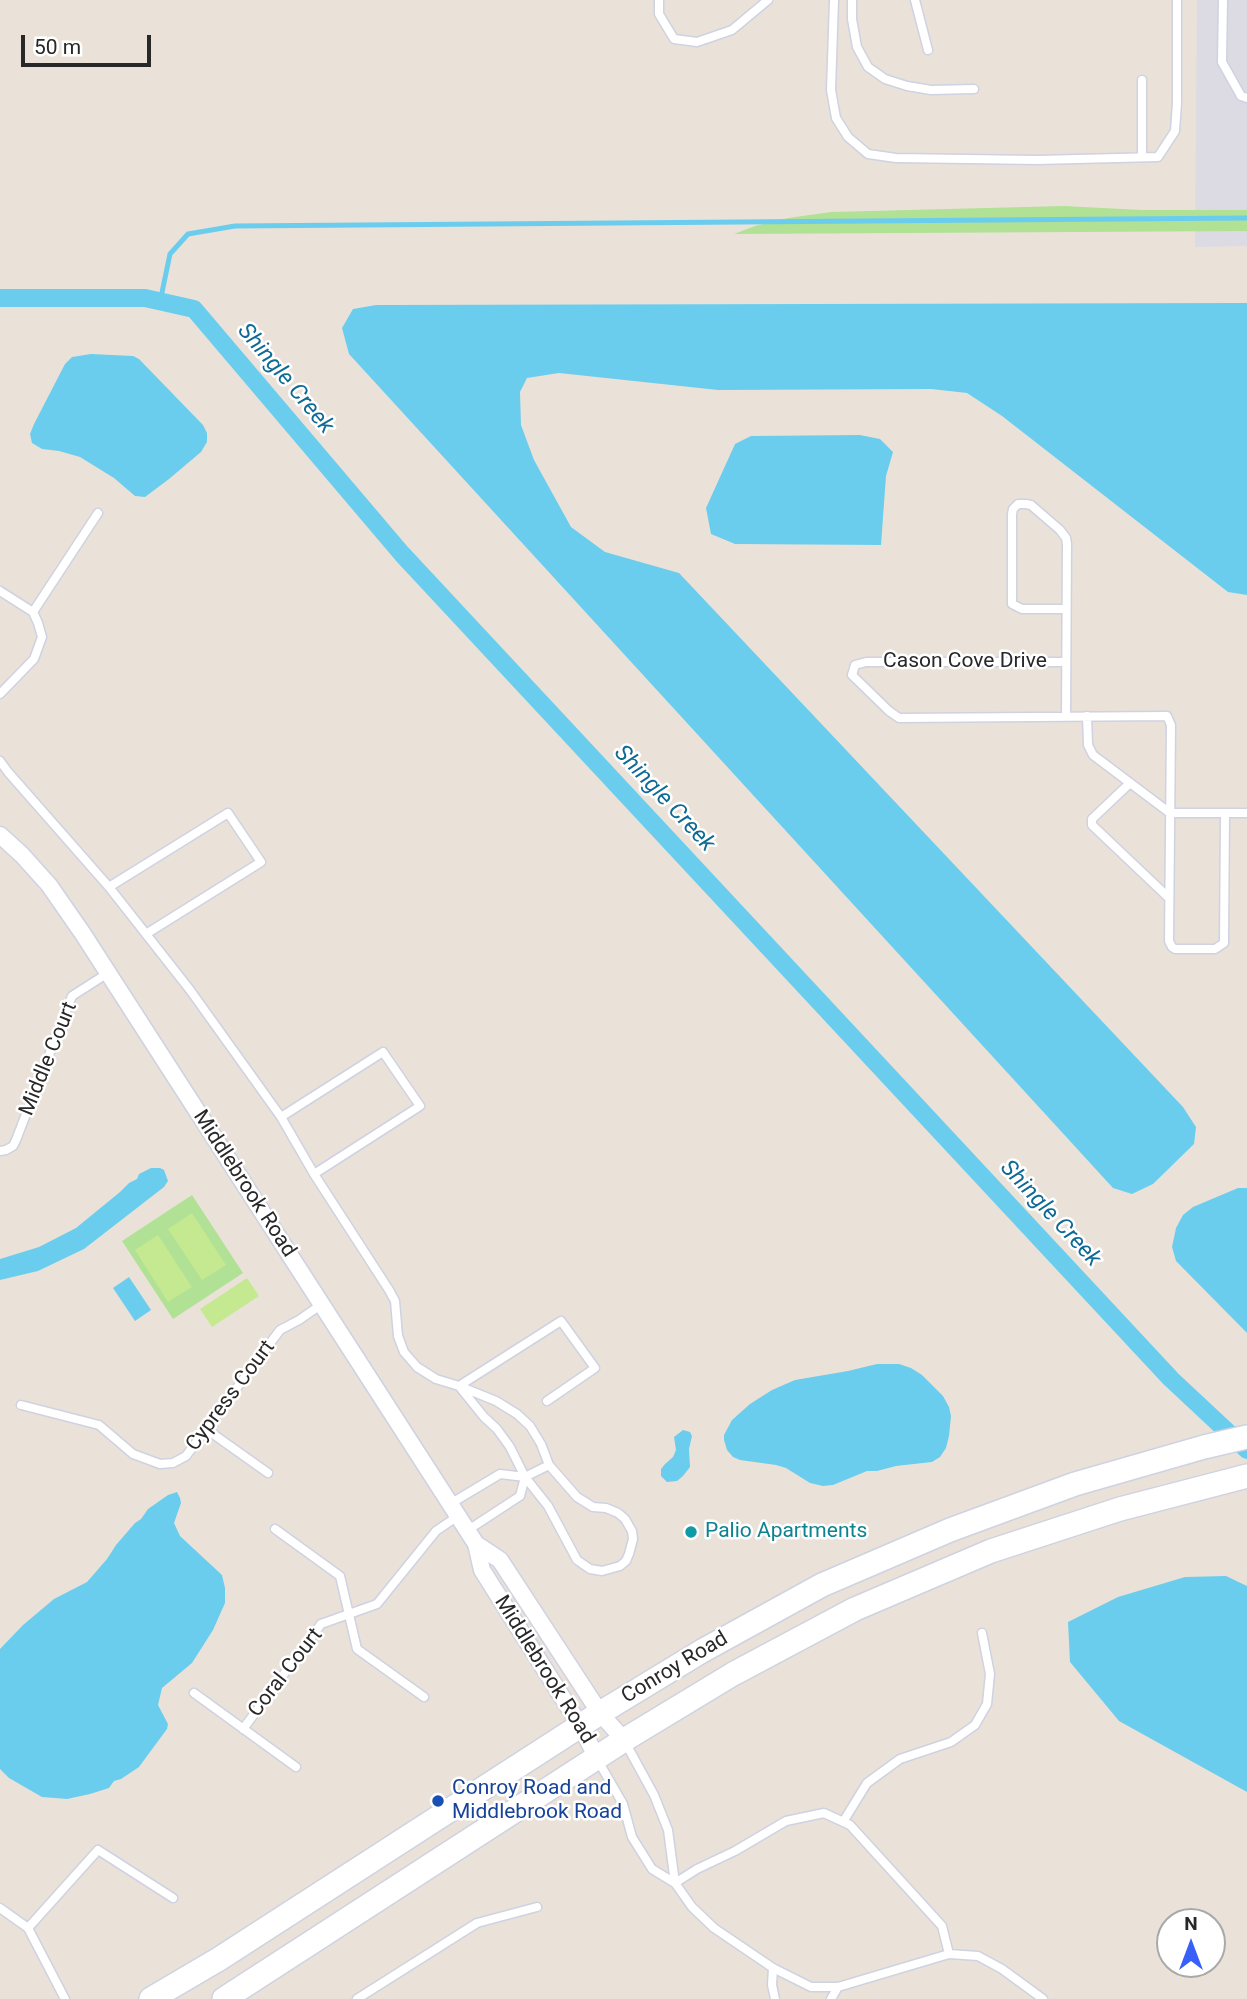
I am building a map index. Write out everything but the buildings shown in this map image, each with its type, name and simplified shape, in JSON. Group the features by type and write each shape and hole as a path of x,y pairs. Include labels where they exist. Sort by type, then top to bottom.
{"main road":[{"name":"Conroy Road","path":"151,1999 219,1959 600,1713 702,1651 822,1585 950,1530 1075,1484 1247,1437"},
{"name":"Conroy Road","path":"224,1999 624,1740 733,1674 855,1609 991,1551 1120,1509 1241,1478"}],"street":[{"name":"Middlebrook Road","path":"0,835 49,884 108,973 472,1537 482,1570 597,1758"},
{"name":"Middlebrook Road","path":"472,1537 500,1560 600,1713 624,1740"}],"lane":[{"path":"659,0 659,13 674,39 697,41 732,30 768,0"},
{"path":"834,0 831,90 836,118 848,137 868,154 896,158 1037,160 1158,157 1175,131 1177,0"},
{"path":"852,0 857,47 868,67 885,79 907,86 931,90 974,89"},
{"path":"915,0 928,50"},
{"path":"1223,0 1222,62 1241,96 1247,98"},
{"path":"1142,80 1142,157"},
{"name":"Cason Cove Drive","path":"1066,609 1022,609 1012,604 1012,514 1013,509 1022,503 1031,505 1066,538 1066,609 1066,716"},
{"path":"33,612 98,513"},
{"path":"0,591 33,612 42,637 34,659 0,694"},
{"name":"Cason Cove Drive","path":"1066,662 866,662 855,665 852,672 853,676 899,718 1162,715 1169,718 1169,941 1172,947 1215,949 1222,946 1225,940 1226,813"},
{"path":"1087,716 1087,736 1091,752 1170,813 1247,813"},
{"path":"0,761 109,887 211,1017 281,1117 314,1174 389,1290 394,1301 398,1336 404,1352 427,1374 436,1379 458,1386 496,1401 530,1426 549,1465 584,1503 606,1508 625,1519 633,1539 626,1561 609,1570 597,1571 578,1560 548,1506 525,1476 510,1447 458,1386"},
{"path":"1129,783 1092,819 1092,825 1169,898"},
{"path":"109,887 228,813 261,862 146,934"},
{"name":"Middle Court","path":"0,1151 13,1146 16,1140 72,996 108,973"},
{"path":"281,1117 383,1052 420,1106 314,1174"},
{"name":"Cypress Court","path":"20,1405 99,1425 133,1454 160,1464 173,1463 186,1456 280,1329 322,1304"},
{"path":"458,1386 561,1321 595,1368 547,1401"},
{"path":"206,1429 268,1473"},
{"path":"525,1476 549,1465"},
{"name":"Coral Court","path":"243,1729 321,1624 377,1604 454,1510 500,1474 525,1476"},
{"path":"472,1537 520,1496 525,1476"},
{"path":"275,1528 340,1576 357,1649 424,1698"},
{"path":"843,1822 867,1783 900,1759 951,1742 975,1725 987,1704 990,1674 982,1633"},
{"path":"194,1693 296,1767"},
{"path":"624,1740 654,1795 668,1830 675,1883"},
{"path":"597,1758 623,1804 632,1837 652,1869 675,1883 692,1907 714,1928 773,1968 811,1987 838,1987 949,1954 978,1956 1002,1969 1043,1999"},
{"path":"675,1883 786,1821 824,1813 850,1825 942,1926 949,1954"},
{"path":"28,1928 98,1850 173,1898"},
{"path":"357,1999 477,1923 537,1907"},
{"path":"0,1909 28,1928 65,1999"},
{"path":"773,1968 775,1999"},
{"path":"831,1999 838,1987"}],"shaded area":[{"path":"1197,0 1247,0 1247,246 1195,247"}],"green space":[{"path":"1064,206 1142,210 1247,210 1247,231 734,234 788,218 831,212"},
{"path":"192,1195 243,1273 173,1319 122,1241"},
{"path":"192,1213 226,1265 202,1280 168,1229"},
{"path":"158,1235 192,1287 168,1302 135,1250"},
{"path":"247,1278 259,1296 212,1327 200,1309"}],"water":[{"path":"1247,303 1247,595 1228,592 1002,416 967,393 931,389 718,390 559,373 527,378 520,392 521,425 534,460 571,527 605,552 679,573 1183,1107 1196,1127 1194,1144 1153,1184 1132,1194 1113,1188 349,354 342,328 353,309 376,305"},
{"path":"91,354 133,356 139,359 203,425 207,433 207,442 201,452 145,497 135,496 114,478 80,457 42,449 32,443 30,434 34,424 65,364 72,357"},
{"path":"860,435 880,439 893,452 886,476 881,545 735,544 711,534 706,508 735,444 751,436"},
{"path":"151,1168 164,1170 168,1181 164,1187 84,1249 38,1271 0,1280 0,1259 39,1247 76,1228 137,1179 139,1174"},
{"path":"1238,1188 1247,1188 1247,1333 1176,1261 1172,1247 1176,1228 1183,1215 1193,1207"},
{"path":"129,1277 151,1310 135,1321 113,1288"},
{"path":"877,1364 899,1364 911,1368 943,1396 951,1416 949,1436 946,1448 940,1457 932,1462 867,1471 833,1485 823,1486 810,1483 786,1468 740,1460 727,1450 724,1435 732,1420 772,1390 795,1380"},
{"path":"683,1430 690,1432 692,1436 689,1449 690,1467 677,1481 667,1482 661,1476 661,1469 673,1457 676,1450 674,1437"},
{"path":"177,1492 181,1503 174,1523 180,1536 222,1575 225,1603 213,1630 192,1663 162,1688 158,1705 168,1724 167,1729 139,1767 114,1781 109,1788 90,1794 67,1799 42,1797 9,1778 0,1769 0,1649 54,1599 87,1582 148,1509"},
{"path":"1226,1576 1247,1586 1247,1792 1119,1721 1070,1662 1068,1622 1118,1597 1185,1577"}],"waterway":[{"path":"160,302 170,254 188,234 235,226 1247,218"},
{"name":"Shingle Creek","path":"0,298 145,298 194,309 402,554 1171,1379 1247,1450"}],"place":[{"name":"Palio Apartments","path":"691,1532"},
{"name":"Conroy Road and Middlebrook Road","path":"438,1801"}]}
